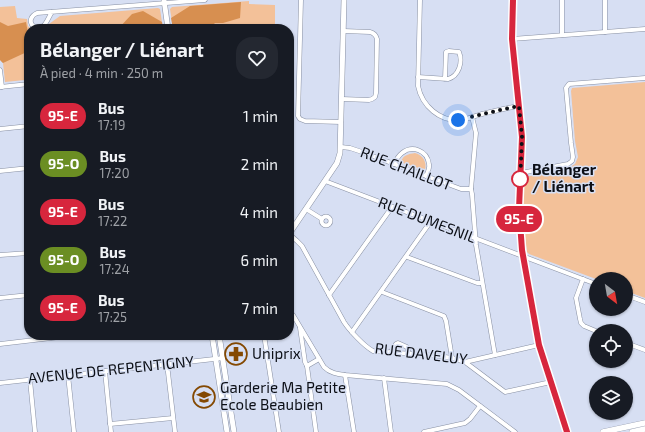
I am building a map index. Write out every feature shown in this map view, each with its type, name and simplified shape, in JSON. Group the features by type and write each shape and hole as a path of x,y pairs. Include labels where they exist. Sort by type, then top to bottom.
{"main road":[{"path":"603,432 645,423"},
{"path":"632,432 645,429"}],"street":[{"path":"32,24 31,18 34,14 164,1 205,0"},
{"path":"301,0 298,116 300,119 305,121 341,122"},
{"path":"294,227 326,181 339,157 341,147 344,0"},
{"path":"420,0 418,77 419,91 427,106 442,117 455,120 463,120 519,106"},
{"path":"513,0 512,39 522,137 519,218 539,345 567,432"},
{"path":"562,0 562,35"},
{"path":"605,32 606,0"},
{"path":"164,1 167,24"},
{"path":"45,24 52,12"},
{"path":"512,39 645,29"},
{"path":"342,99 372,99 375,95 376,85 376,36 374,33 370,32 344,31"},
{"path":"418,77 445,79 452,78 459,69 461,55 459,52 446,52 445,79"},
{"path":"0,70 1,87 24,85"},
{"path":"521,173 568,164 572,161 573,156 570,142 566,88 569,84 645,78"},
{"path":"472,117 476,133 471,188 482,282 495,355"},
{"path":"0,129 24,127"},
{"name":"RUE CHAILLOT","path":"341,147 352,148 461,190 471,188"},
{"path":"394,164 398,157 405,151 412,149 420,151 426,155 429,162 429,170 426,176"},
{"path":"0,171 24,169"},
{"name":"RUE DUMESNIL","path":"326,181 589,281"},
{"path":"329,295 392,207"},
{"path":"306,209 322,219"},
{"path":"352,332 431,222"},
{"name":"RUE DAVELUY","path":"294,238 302,246 344,322 370,350 376,352 438,356 465,362 539,345"},
{"path":"0,255 24,253"},
{"path":"407,256 477,283 482,282"},
{"path":"583,279 576,298 581,323 589,328"},
{"path":"382,292 444,316 446,320 452,358"},
{"path":"0,298 24,296"},
{"path":"633,298 645,302"},
{"path":"294,318 324,367 329,371 346,375 447,384 460,390 516,432"},
{"path":"300,326 316,432"},
{"path":"0,344 28,340"},
{"path":"213,340 227,431 233,430 220,340"},
{"path":"265,340 279,432"},
{"path":"390,352 398,343 406,346 409,354"},
{"path":"633,346 645,350"},
{"name":"AVENUE DE REPENTIGNY","path":"0,383 223,358"},
{"path":"306,366 319,359"},
{"path":"465,362 506,392 551,382"},
{"path":"167,364 175,432"},
{"path":"104,371 111,432"},
{"path":"68,375 74,432"},
{"path":"346,375 354,432"},
{"path":"384,378 391,432"},
{"path":"30,380 35,432"},
{"path":"220,388 227,386"},
{"path":"424,432 465,423 480,406"},
{"path":"110,424 173,418"}],"shaded area":[{"path":"249,1 249,4 275,5 275,24 172,24 170,9 172,7"},
{"path":"241,2 240,18 214,24 172,24 171,18 190,6"},
{"path":"15,6 17,18 27,19 28,24 24,24 24,80 5,82 3,63 0,60 0,7"},
{"path":"158,8 160,9 162,24 49,24 60,16"},
{"path":"143,11 162,22 162,24 123,24 132,14"},
{"path":"0,22 8,26 26,22 26,24 24,24 24,53 3,63 0,60"},
{"path":"645,82 645,298 633,294 633,272 589,272 589,276 527,252 523,204 526,177 570,167 575,164 578,157 575,141 572,88"},
{"path":"415,153 424,159 425,170 401,161 406,155"}],"bus line":[{"name":"95-E","path":"513,0 512,39 522,137 519,224 522,250 539,345 567,432"}],"place":[{"name":"Bélanger / Liénart","path":"520,179"},
{"name":"Uniprix","path":"236,354"},
{"name":"Garderie Ma Petite Ecole Beaubien","path":"204,397"}],"route":[{"path":"458,120 519,106 522,137 520,183 520,179"}]}
